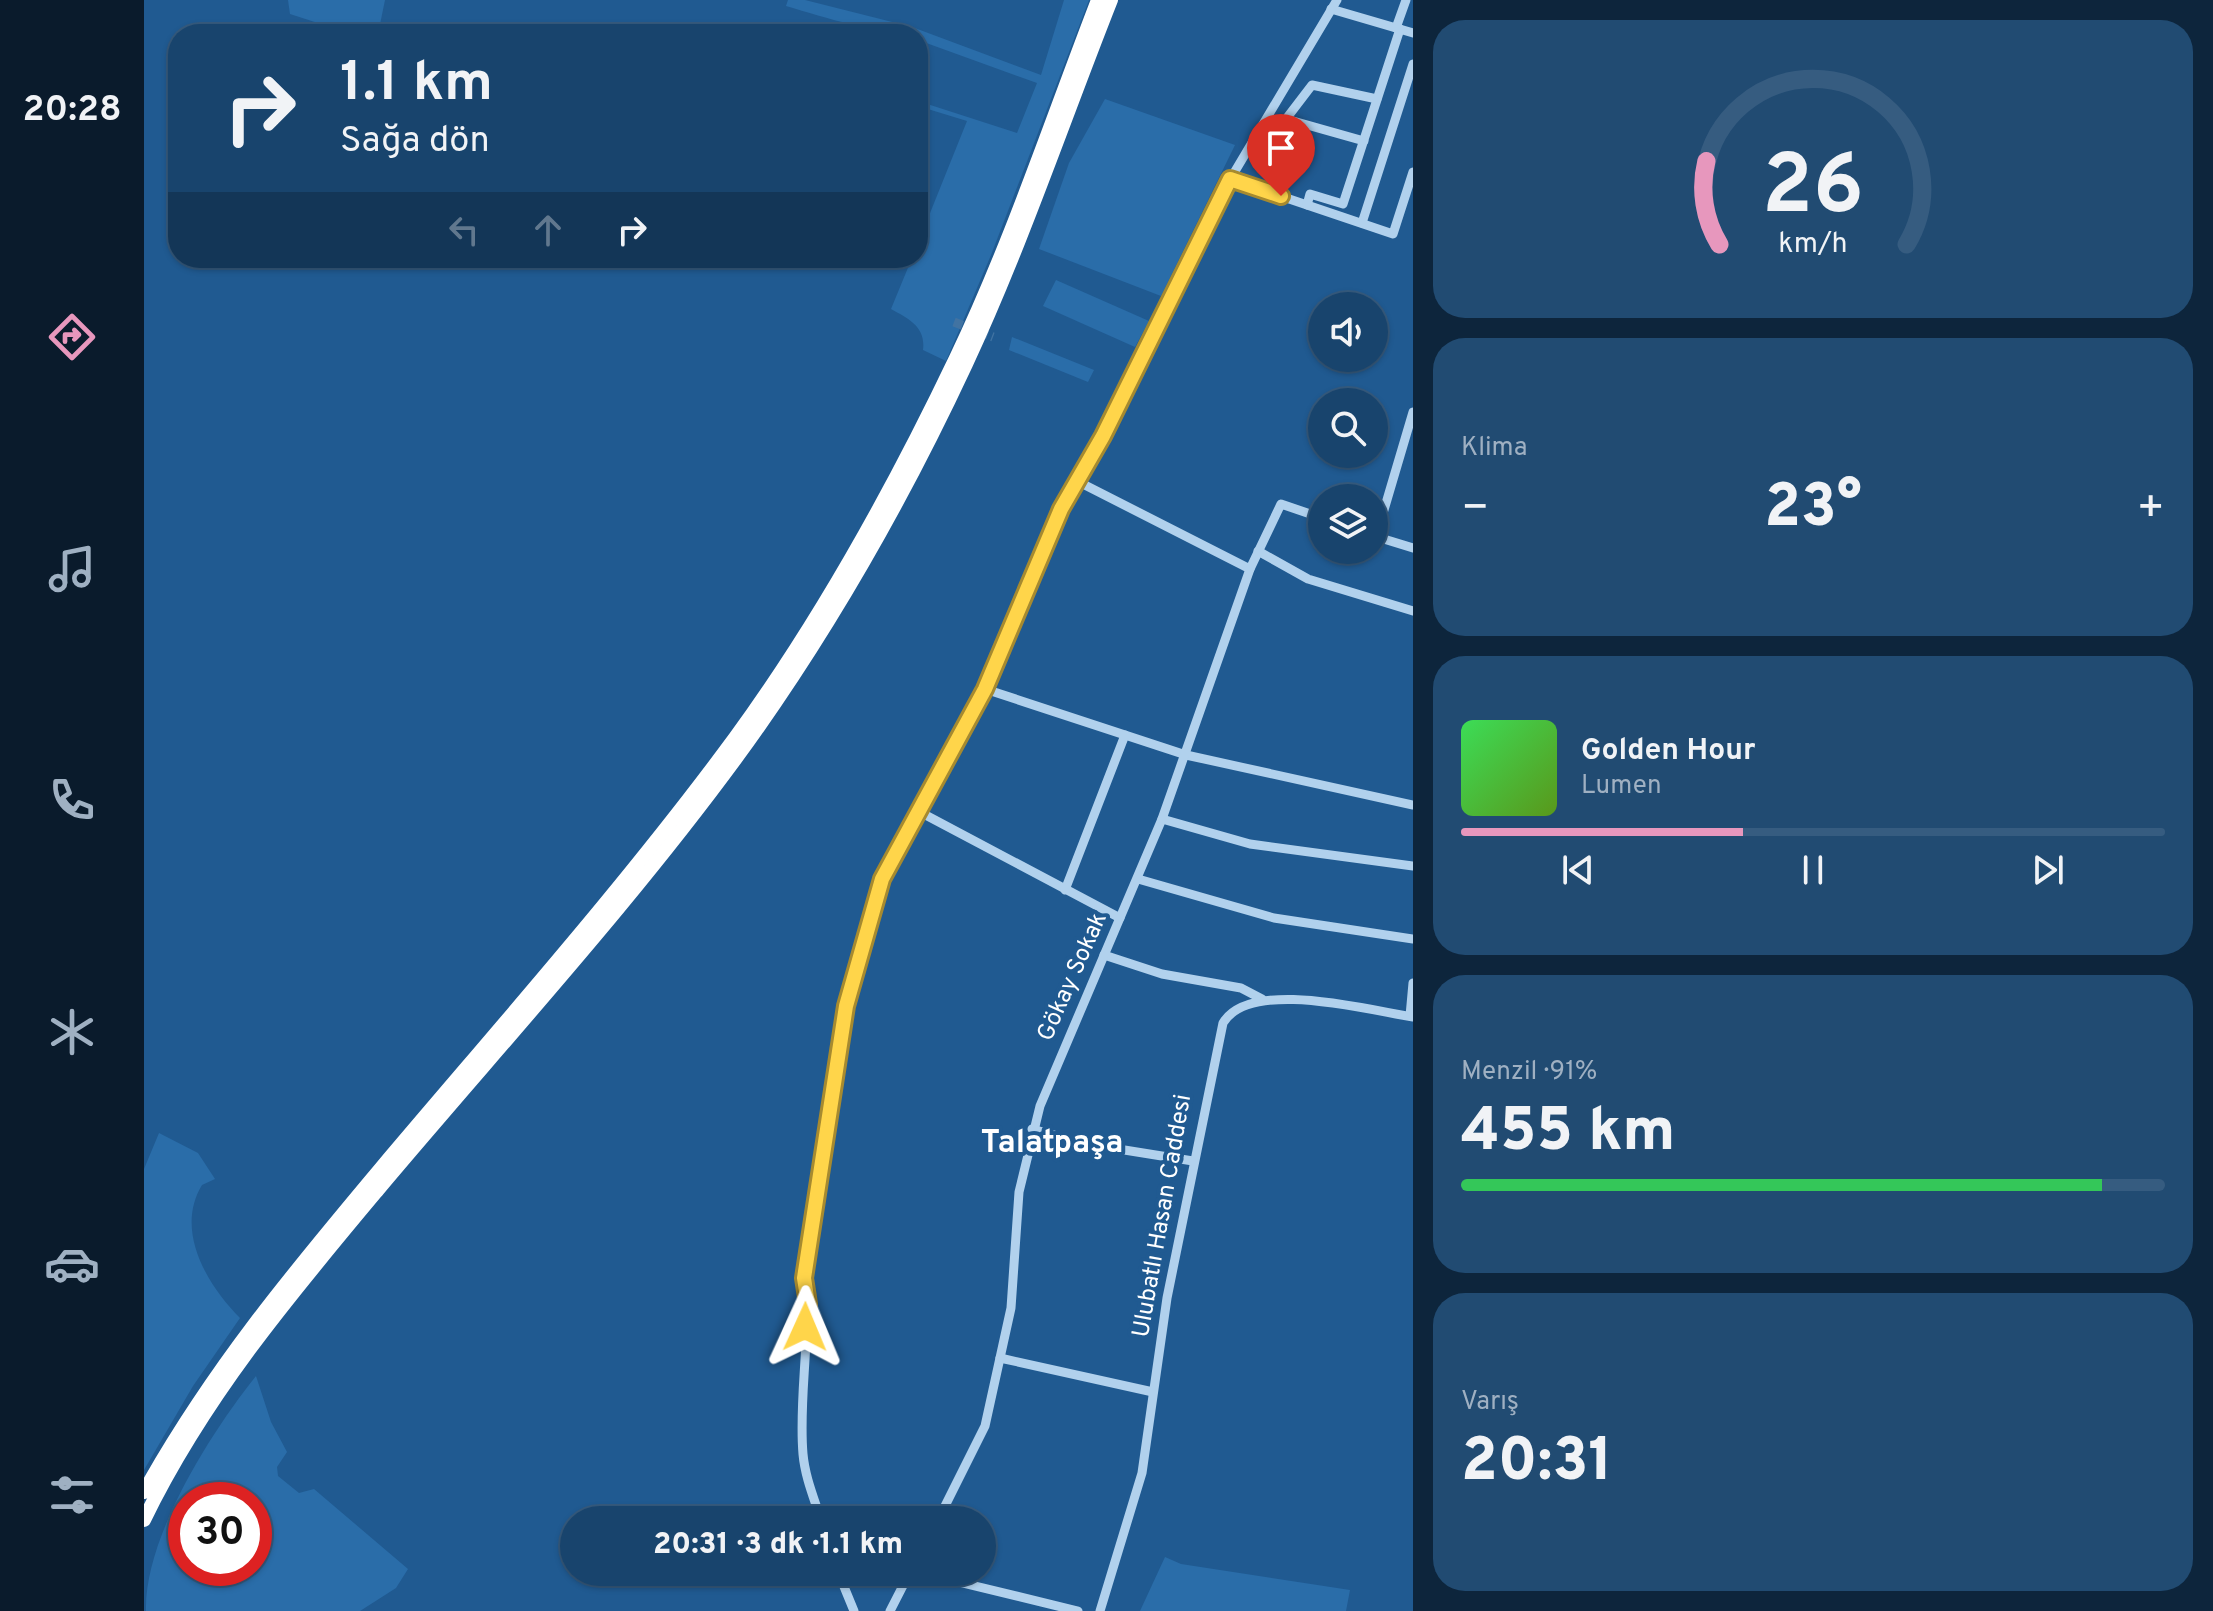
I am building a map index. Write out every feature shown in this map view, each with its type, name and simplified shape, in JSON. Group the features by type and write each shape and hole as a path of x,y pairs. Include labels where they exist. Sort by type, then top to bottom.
{"highway":[{"path":"144,1492 217,1371 281,1287 658,837 736,736 793,652 893,483 957,356 1098,0"},
{"path":"144,1520 228,1377 291,1294 668,845 746,744 804,658 905,489 967,361 1111,0"}],"street":[{"path":"1307,205 1310,194 1343,204 1406,0"},
{"path":"816,1506 803,1451 808,1304 804,1278 852,978 882,879 985,689 1056,521 1140,363 1230,179 1334,5 1413,33"},
{"path":"1362,223 1413,64"},
{"path":"1364,141 1286,119 1312,85 1377,99"},
{"path":"1230,179 1393,234 1413,172"},
{"path":"1388,494 1413,412"},
{"path":"1077,481 1250,569"},
{"name":"Gökay Sokak","path":"945,1506 985,1426 1011,1308 1019,1192 1032,1129 1053,1072 1162,819 1258,551 1281,504 1308,513"},
{"path":"1388,540 1413,548"},
{"path":"1258,551 1308,579 1413,611"},
{"path":"985,689 1186,755 1413,805"},
{"path":"1065,890 1125,735"},
{"path":"918,811 1120,918"},
{"path":"1162,819 1250,844 1413,866"},
{"path":"1138,879 1274,918 1413,939"},
{"path":"1104,955 1162,974 1241,988 1262,999 1311,1001 1411,1017 1413,983"},
{"name":"Ulubatlı Hasan Caddesi","path":"1100,1611 1142,1473 1193,1161 1223,1023 1238,1007 1262,999"},
{"path":"1032,1129 1087,1144 1193,1161"},
{"path":"1000,1358 1153,1392"},
{"path":"844,1586 854,1611"},
{"path":"890,1611 903,1586"},
{"path":"975,1586 1078,1611"}],"shaded area":[{"path":"288,0 385,0 380,24 321,24 290,14"},
{"path":"788,0 805,0 900,24 852,24 786,6"},
{"path":"1064,0 1089,0 991,255 946,361 923,350 919,330 910,320 891,309 908,268 928,268 928,218 967,121 928,109 928,104 1017,133 1037,83 928,44 928,33 1041,75"},
{"path":"1105,99 1235,145 1161,296 1039,249 1069,163"},
{"path":"1056,280 1149,321 1135,347 1043,306"},
{"path":"1012,337 1094,370 1088,382 1009,350"},
{"path":"159,1133 198,1153 215,1179 202,1185 194,1203 193,1239 207,1274 240,1318 193,1386 144,1470 144,1169"},
{"path":"256,1376 271,1422 287,1452 277,1467 278,1476 299,1493 314,1489 408,1569 396,1588 360,1611 146,1611 148,1582 168,1519 168,1586 272,1586 272,1482 186,1482 220,1426"},
{"path":"1165,1557 1181,1564 1350,1590 1346,1611 1140,1611"}],"tunnel":[{"path":"954,322 993,337"}],"district":[{"name":"Talatpaşa","path":"1052,1144"}],"route":[{"path":"805,1327 808,1304 804,1278 842,1025 859,949 882,879 985,689 1061,509 1103,436 1230,179 1281,196"}]}
